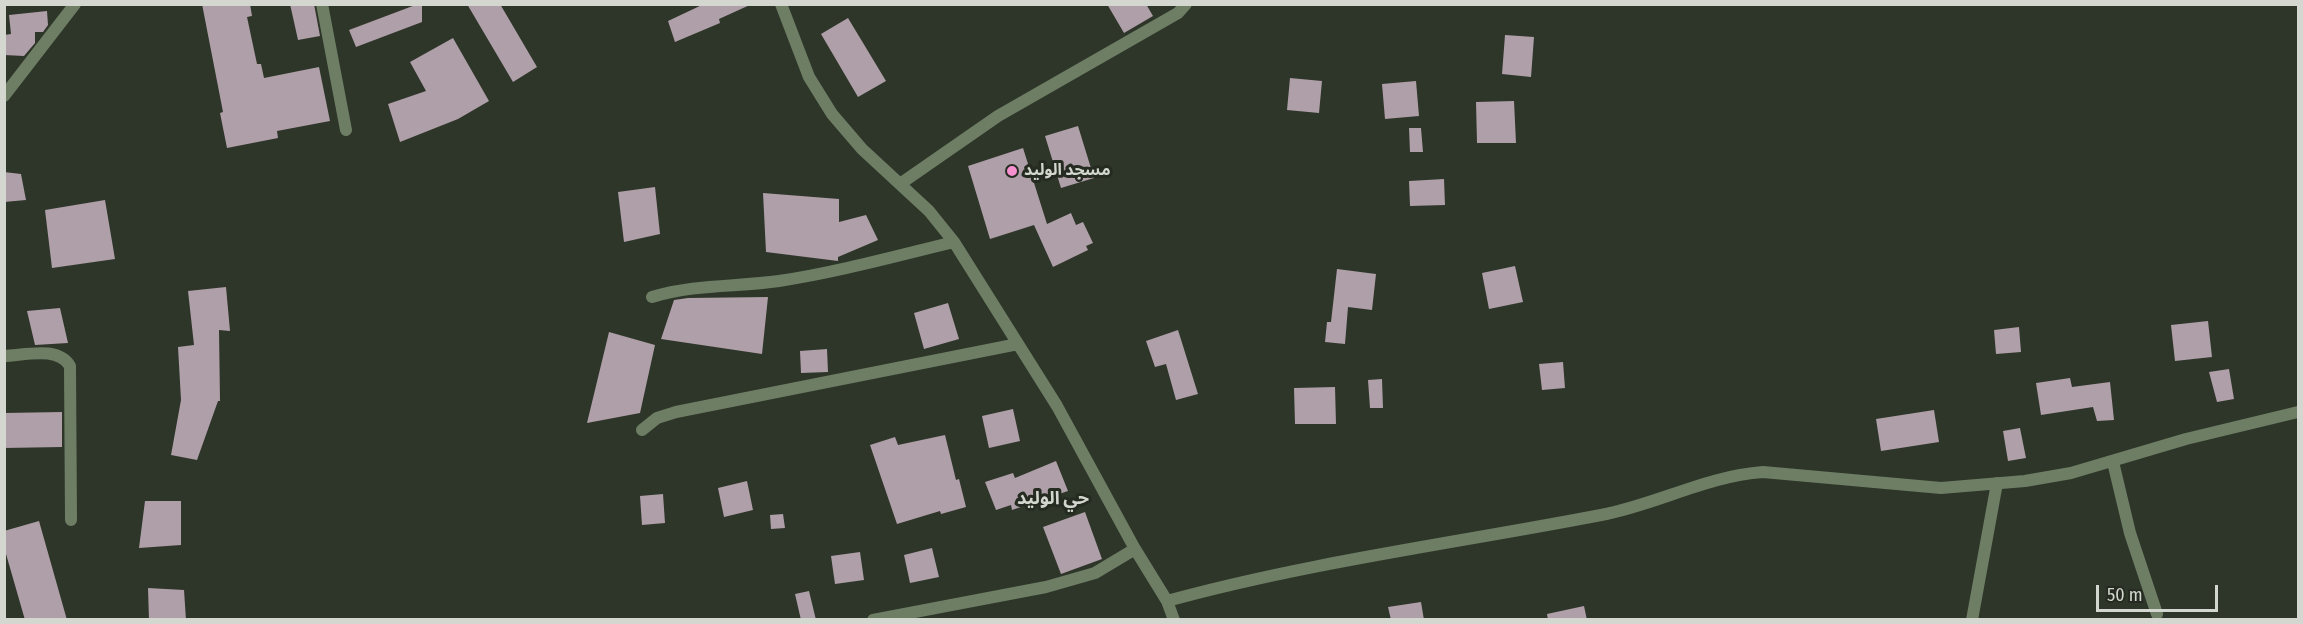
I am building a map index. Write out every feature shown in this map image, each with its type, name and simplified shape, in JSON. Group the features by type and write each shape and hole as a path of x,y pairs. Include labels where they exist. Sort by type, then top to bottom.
{"street":[{"path":"4,96 75,4"},
{"path":"322,4 346,130"},
{"path":"781,4 810,76 832,114 862,149 929,211 954,242 1057,406 1135,549 1167,601 1174,620"},
{"path":"900,184 998,116 1168,19 1186,4"},
{"path":"652,297 692,288 775,282 818,275 954,242"},
{"path":"642,430 657,418 676,412 1018,344"},
{"path":"4,356 57,353 66,358 70,366 70,520"},
{"path":"1167,601 1353,558 1603,515 1647,504 1735,474 1763,472 1941,488 1997,483 2071,473 2186,439 2298,412"},
{"path":"2113,462 2130,534 2157,614"},
{"path":"1972,620 1997,483"},
{"path":"873,620 1046,586 1095,573 1135,549"}],"building":[{"path":"202,4 250,4 252,16 247,17 257,64 261,64 264,78 319,67 330,121 277,131 278,138 227,148 220,113 223,112"},
{"path":"290,4 314,4 320,36 298,40"},
{"path":"422,4 422,22 356,47 349,30"},
{"path":"467,4 500,4 537,67 513,82"},
{"path":"704,4 752,4 719,19 720,23 675,42 668,21"},
{"path":"1107,4 1146,4 1153,16 1124,33"},
{"path":"47,11 48,25 43,32 35,32 35,43 24,56 4,55 4,35 11,34 9,15"},
{"path":"848,18 886,81 858,97 821,34"},
{"path":"1505,35 1534,37 1531,77 1502,74"},
{"path":"453,38 489,101 458,119 400,142 388,104 426,91 410,62"},
{"path":"1290,78 1322,81 1319,113 1287,110"},
{"path":"1416,81 1419,116 1385,119 1382,84"},
{"path":"1514,101 1516,143 1477,143 1476,102"},
{"path":"1078,126 1094,178 1061,188 1045,136"},
{"path":"1409,128 1421,128 1423,152 1410,152"},
{"path":"1023,148 1047,224 1071,213 1076,225 1083,222 1093,243 1086,246 1088,250 1053,267 1034,225 990,239 968,166"},
{"path":"4,172 21,174 26,200 4,202"},
{"path":"1444,179 1445,205 1410,206 1409,181"},
{"path":"655,187 660,234 624,242 618,192"},
{"path":"763,193 839,199 839,222 866,215 878,240 838,257 838,261 766,252"},
{"path":"105,200 115,259 52,268 45,210"},
{"path":"1515,266 1523,302 1489,309 1482,273"},
{"path":"1337,269 1376,274 1372,310 1348,307 1345,344 1325,342 1327,322 1331,322"},
{"path":"226,287 230,331 219,330 220,401 218,401 197,460 171,455 181,400 178,347 194,345 188,291"},
{"path":"768,297 762,354 661,339 674,300"},
{"path":"948,303 959,339 924,349 914,313"},
{"path":"60,308 68,343 35,345 27,311"},
{"path":"2208,321 2212,357 2175,361 2171,325"},
{"path":"2019,327 2021,352 1996,354 1994,330"},
{"path":"1178,330 1198,394 1176,400 1166,364 1155,367 1146,341"},
{"path":"609,332 655,345 640,413 587,423"},
{"path":"827,349 828,372 801,373 800,351"},
{"path":"1563,362 1565,388 1542,390 1539,364"},
{"path":"2229,369 2234,399 2217,402 2209,372"},
{"path":"2070,378 2072,387 2110,382 2114,420 2097,421 2093,407 2041,415 2036,383"},
{"path":"1382,379 1383,408 1370,408 1368,380"},
{"path":"1335,387 1336,424 1295,424 1294,388"},
{"path":"1013,409 1020,441 989,448 982,416"},
{"path":"1934,410 1939,442 1881,451 1876,419"},
{"path":"62,412 62,447 4,448 4,413"},
{"path":"2020,428 2026,458 2008,461 2003,431"},
{"path":"945,435 956,480 959,479 966,507 941,514 940,511 897,524 870,445 895,437 898,445"},
{"path":"1056,461 1068,491 1012,510 1011,505 996,510 985,482 1013,473 1015,478"},
{"path":"747,481 753,510 724,517 718,488"},
{"path":"663,494 665,523 642,525 640,496"},
{"path":"145,501 181,501 181,545 139,548"},
{"path":"1085,512 1102,559 1061,574 1043,527"},
{"path":"783,514 785,528 771,529 770,515"},
{"path":"39,521 67,620 25,620 4,547 4,531"},
{"path":"932,548 939,577 910,583 904,555"},
{"path":"860,552 864,580 835,584 831,556"},
{"path":"148,588 184,590 186,620 149,620"},
{"path":"809,591 816,620 801,620 795,594"},
{"path":"1421,602 1424,620 1391,620 1388,607"},
{"path":"1584,606 1587,620 1548,620 1547,614"}],"place":[{"name":"مسجد الوليد","path":"1012,171"}],"district":[{"name":"حي الوليد","path":"1053,499"}]}
